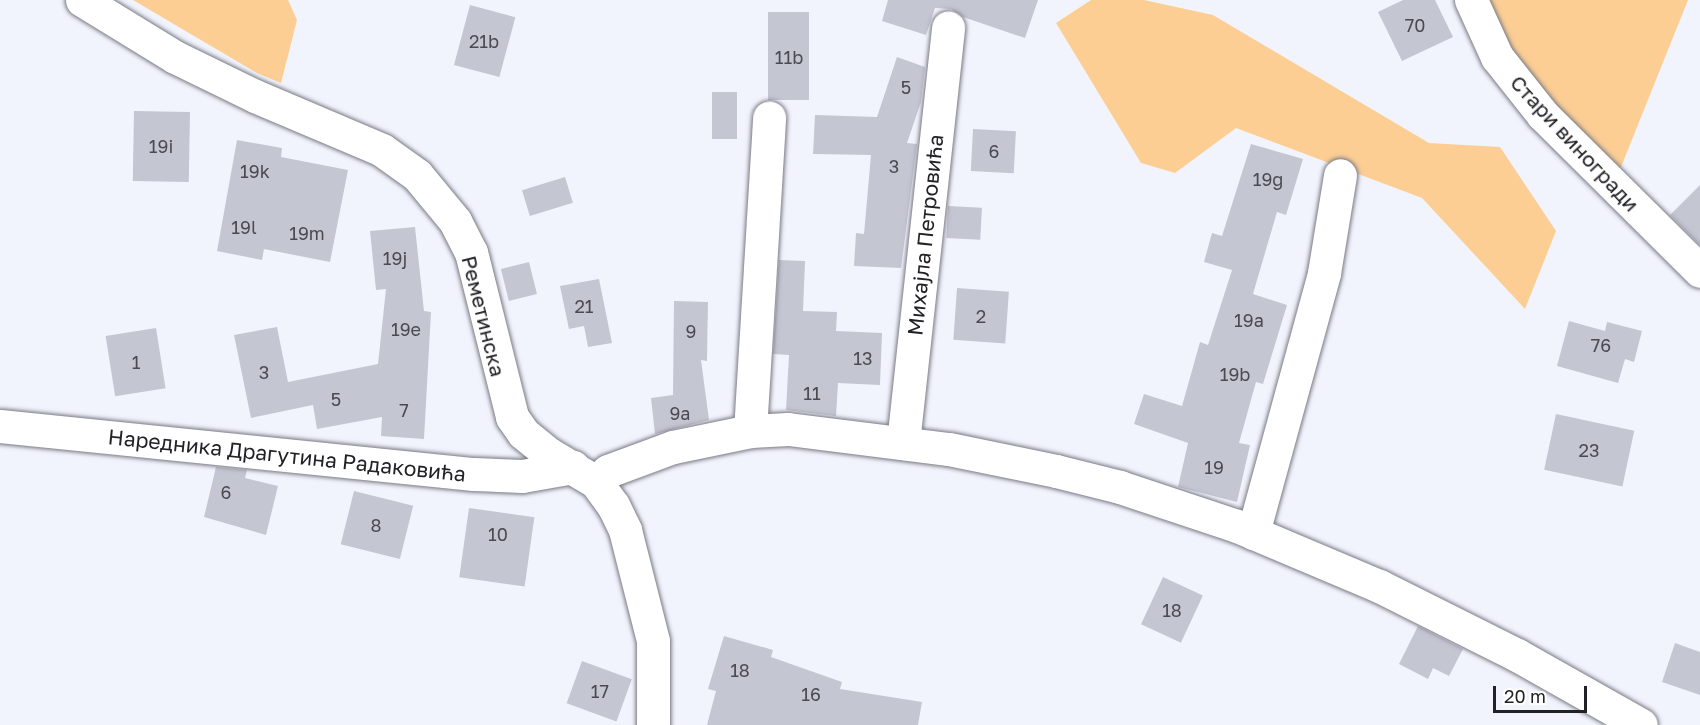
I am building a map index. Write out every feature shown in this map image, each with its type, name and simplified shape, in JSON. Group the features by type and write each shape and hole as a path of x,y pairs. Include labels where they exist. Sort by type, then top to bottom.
{"street":[{"name":"Реметинска","path":"82,0 175,57 255,96 382,150 417,175 455,221 471,252 503,393 512,417 523,433 549,454 584,475 613,505 624,530 648,616 654,671 653,725"},
{"name":"Стари виногради","path":"1471,0 1497,57 1536,107 1700,270"},
{"name":"Михајла Петровића","path":"903,443 948,27"},
{"path":"750,431 770,118"},
{"path":"1253,533 1324,273 1340,175"},
{"name":"Наредника Драгутина Радаковића","path":"0,426 474,474 522,476 584,475 608,471 673,447 750,431 831,432 1004,459 1120,487 1253,533 1379,586 1517,655 1641,725"}],"shaded area":[{"path":"133,0 288,0 297,20 281,83 257,73"},
{"path":"1091,0 1144,0 1213,15 1429,143 1500,147 1556,231 1525,309 1422,198 1236,128 1175,173 1141,163 1056,23"},
{"path":"1483,0 1688,0 1615,182 1508,61"}],"building":[{"path":"888,0 1038,0 1025,38 963,17 951,9 935,8 926,35 882,21"},
{"path":"1403,0 1435,0 1453,37 1402,61 1378,12"},
{"path":"470,5 515,17 499,77 454,65"},
{"path":"768,12 809,12 809,100 768,100"},
{"path":"897,57 925,67 921,102 907,143 917,144 901,268 854,266 856,233 864,234 871,155 813,154 815,115 877,117"},
{"path":"712,92 737,92 737,139 712,139"},
{"path":"134,111 190,112 189,182 133,181"},
{"path":"973,129 1016,131 1014,173 971,171"},
{"path":"237,140 282,148 281,157 348,170 330,262 264,249 262,260 217,251"},
{"path":"1251,144 1303,159 1286,215 1277,212 1253,294 1287,305 1263,384 1256,382 1239,443 1250,445 1237,502 1178,487 1188,443 1134,424 1144,394 1182,406 1200,342 1208,345 1232,270 1204,262 1212,233 1222,236"},
{"path":"565,177 573,203 530,216 522,190"},
{"path":"1700,185 1700,245 1670,215"},
{"path":"948,206 982,208 980,240 946,238"},
{"path":"415,227 424,311 431,312 424,439 381,436 382,417 317,429 313,405 251,418 234,335 277,327 288,382 378,364 386,289 376,290 370,231"},
{"path":"779,260 805,261 803,311 837,312 836,331 882,333 880,385 838,383 836,416 786,410 789,355 773,354"},
{"path":"529,262 537,294 509,301 501,269"},
{"path":"599,279 612,343 588,347 584,326 569,329 560,286"},
{"path":"957,288 1009,292 1005,344 953,340"},
{"path":"674,301 708,302 707,361 701,360 709,420 655,434 651,398 673,395"},
{"path":"1569,321 1605,331 1607,322 1642,331 1634,362 1625,359 1618,383 1557,366"},
{"path":"156,328 166,388 115,396 106,336"},
{"path":"1556,414 1634,431 1622,486 1544,470"},
{"path":"216,467 247,470 245,478 278,486 266,535 204,517"},
{"path":"354,491 413,506 400,559 341,544"},
{"path":"469,508 534,517 525,587 459,577"},
{"path":"1163,577 1203,596 1181,643 1141,624"},
{"path":"1418,626 1463,649 1449,676 1433,668 1428,679 1399,664"},
{"path":"724,636 773,650 771,657 842,682 840,689 922,702 918,725 707,725 716,691 708,689"},
{"path":"1675,643 1700,652 1700,695 1662,682"},
{"path":"582,661 632,679 616,721 567,703"}]}
